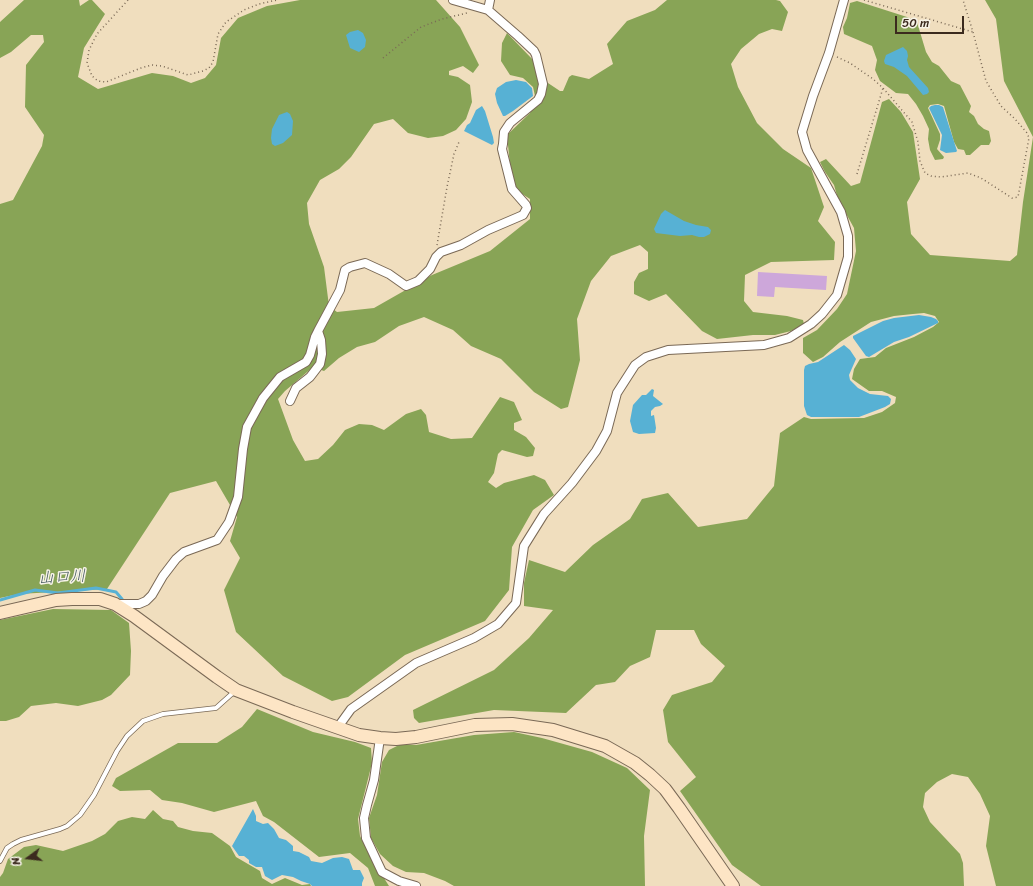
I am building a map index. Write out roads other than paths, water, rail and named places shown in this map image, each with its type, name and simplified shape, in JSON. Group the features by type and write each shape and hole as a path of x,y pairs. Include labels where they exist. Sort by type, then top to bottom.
{"main road":[{"path":"0,612 56,600 100,599 115,604 134,616 216,677 236,690 267,703 359,735 396,739 416,737 475,725 512,724 553,730 605,746 635,763 665,789 733,886"}],"street":[{"path":"115,604 139,604 146,601 152,595 173,563 184,552 217,540 229,522 238,497 247,427 263,398 280,377 306,362 310,355 315,337 340,290 345,270 350,266 365,263 389,274 406,286 418,281 430,269 441,252 461,245 504,222 524,215 527,208 526,205 512,190 502,149 504,132 510,123 538,100 543,84 541,72 534,51 488,10 453,0"},
{"path":"488,10 490,0"},
{"path":"338,727 351,709 416,663 474,638 498,624 507,614 516,603 524,546 544,514 572,483 596,451 607,431 617,393 635,366 646,357 668,350 764,345 789,338 811,324 827,308 837,295 848,257 848,236 841,212 807,150 802,132 813,96 829,53 844,0"},
{"path":"290,401 296,388 310,377 320,364 322,354 321,340 318,331"},
{"path":"380,738 374,780 366,805 364,818 366,838 382,872 399,881 416,886"}],"lane":[{"path":"0,862 7,848 13,844 21,840 60,829 80,815 94,795 117,751 127,736 143,721 163,714 216,708 236,690"}],"water":[{"path":"358,30 363,33 366,40 365,47 359,52 350,48 346,35 350,32"},
{"path":"903,47 907,51 909,67 928,88 929,92 927,94 923,95 907,76 894,67 885,64 884,61 886,55"},
{"path":"516,80 526,82 532,88 533,96 513,111 503,116 495,94 497,88 506,82"},
{"path":"935,105 943,107 957,151 956,152 946,153 940,150 942,135 929,108"},
{"path":"482,106 493,137 494,143 492,145 464,131 470,123 476,110"},
{"path":"287,112 290,114 293,121 292,135 283,143 275,146 272,144 272,129 279,115"},
{"path":"665,210 684,221 708,227 711,230 710,234 704,237 699,237 692,235 680,236 656,233 654,229 661,214"},
{"path":"919,315 936,319 938,323 909,337 894,342 869,357 866,356 853,338 853,336 883,321"},
{"path":"844,345 850,350 856,359 849,375 850,380 858,388 870,394 888,396 891,399 890,404 859,417 811,417 807,415 804,406 805,366 818,362"},
{"path":"652,389 654,390 653,396 663,404 655,407 651,411 651,416 654,415 656,428 655,433 639,434 633,432 630,421 633,405 642,395 646,395"},
{"path":"253,809 256,816 256,821 263,824 268,823 274,829 279,838 286,840 293,846 293,851 309,857 311,861 322,863 333,858 342,857 349,859 353,870 360,870 364,878 362,886 312,886 293,877 282,875 272,880 265,876 262,867 256,867 249,863 249,860 244,856 239,856 232,846"}],"waterway":[{"name":"山口川","path":"0,600 35,590 58,593 96,588 116,592 122,599"}]}
